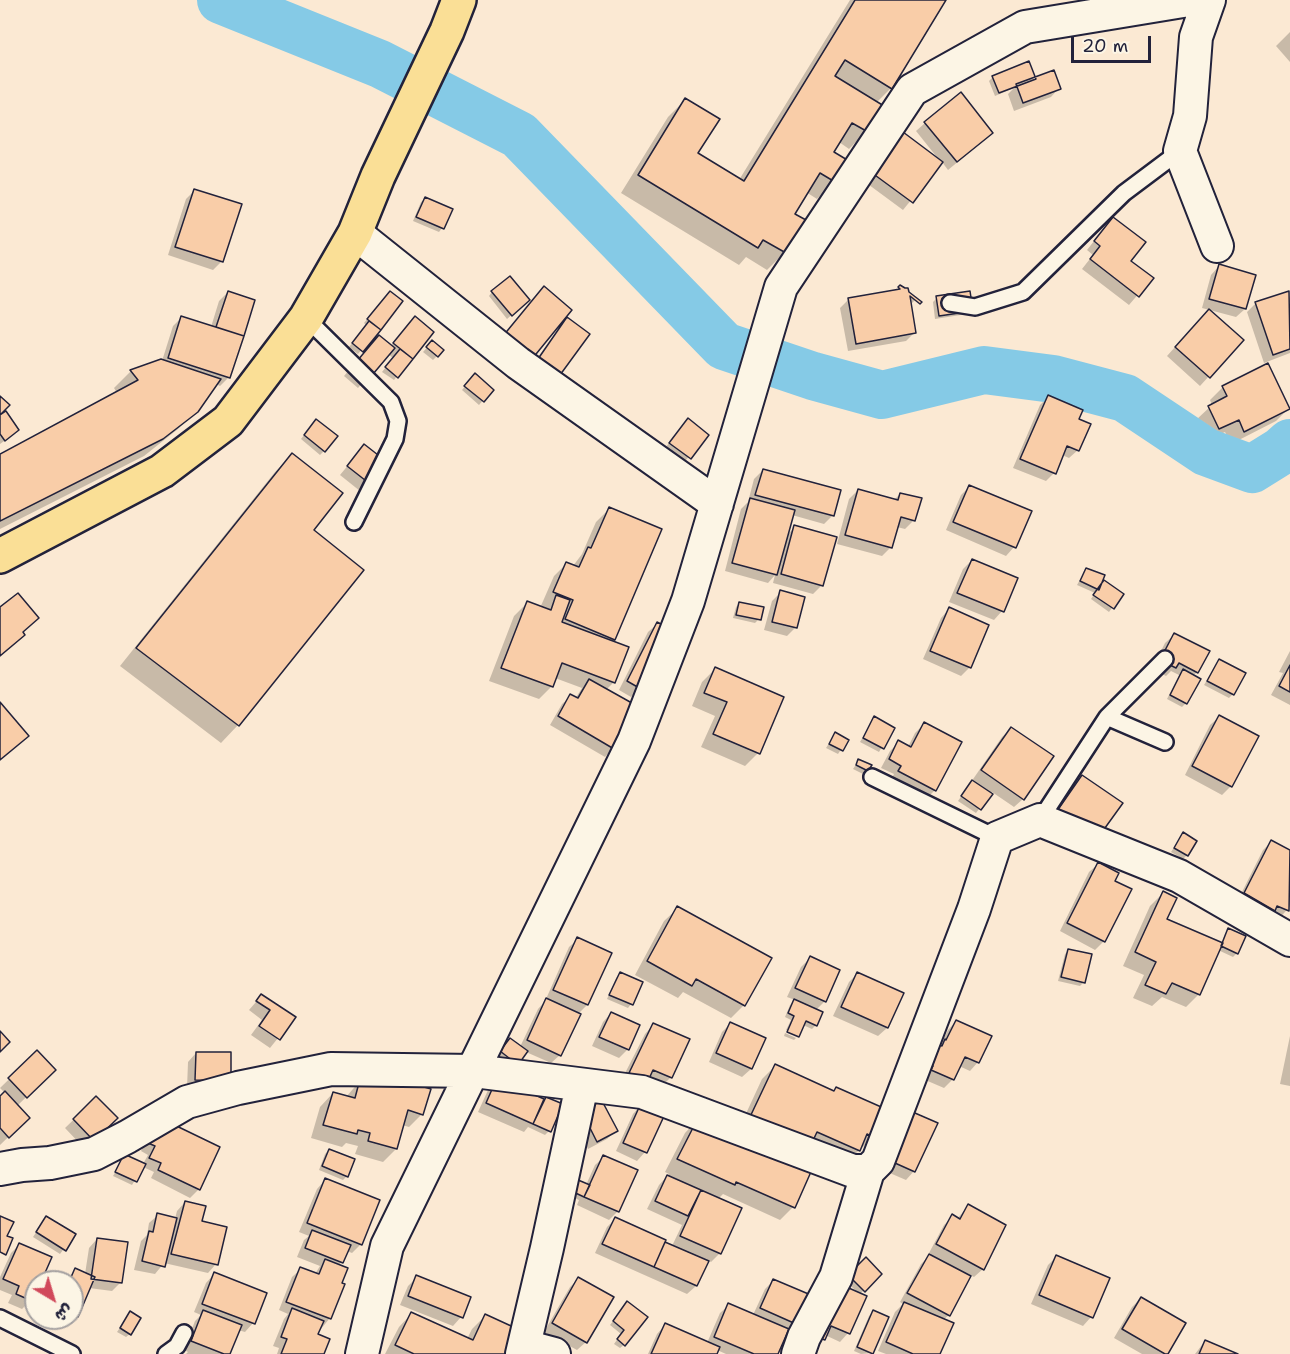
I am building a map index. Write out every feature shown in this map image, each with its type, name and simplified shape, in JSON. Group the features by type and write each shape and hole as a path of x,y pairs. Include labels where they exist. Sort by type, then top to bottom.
{"main road":[{"path":"0,556 162,471 228,421 306,318 355,233 378,176 447,31 459,0"}],"street":[{"path":"362,1354 387,1246 634,741 688,601 781,287 912,90 1025,27 1189,0"},
{"path":"1209,0 1196,37 1190,116 1180,151 1217,246"},
{"path":"355,233 518,363 717,504"},
{"path":"798,1354 804,1337 836,1277 868,1171 878,1161 974,909 997,838 1040,820 1179,876 1290,940"},
{"path":"0,1169 50,1163 93,1154 187,1102 238,1088 331,1069 474,1071 642,1092 853,1171 868,1171"},
{"path":"554,1354 523,1350 550,1237 582,1084"}],"lane":[{"path":"950,303 975,307 1023,292 1124,193 1180,151"},
{"path":"306,318 391,402 398,421 395,439 354,522"},
{"path":"1040,820 1107,717 1165,658"},
{"path":"1107,717 1165,742"},
{"path":"872,777 997,838"},
{"path":"0,1318 65,1353"},
{"path":"166,1354 177,1346 184,1333"}],"building":[{"path":"855,0 946,0 892,89 845,60 835,76 884,106 868,132 852,123 834,152 849,161 835,182 820,173 795,214 806,220 786,253 763,240 758,248 638,175 685,98 720,119 698,153 744,181"},
{"path":"1029,61 1036,79 999,93 992,76"},
{"path":"1054,70 1061,89 1023,103 1016,84"},
{"path":"961,92 993,133 957,162 924,122"},
{"path":"899,129 943,162 913,203 868,170"},
{"path":"194,189 242,204 223,262 175,247"},
{"path":"425,197 453,209 444,229 416,217"},
{"path":"1113,217 1146,242 1131,261 1154,278 1139,297 1090,259 1100,246 1094,241"},
{"path":"1219,264 1256,275 1246,309 1209,299"},
{"path":"510,276 530,300 512,316 491,291"},
{"path":"900,285 908,288 909,292 922,302 920,304 910,296 916,333 856,344 848,298 900,289 898,287"},
{"path":"544,286 572,310 532,359 503,336"},
{"path":"228,291 255,300 244,336 216,327"},
{"path":"390,291 403,301 381,330 367,319"},
{"path":"970,291 973,311 939,316 936,296"},
{"path":"1289,291 1290,349 1273,355 1255,302"},
{"path":"1209,309 1244,340 1210,378 1175,347"},
{"path":"181,316 244,336 230,378 168,358"},
{"path":"415,316 434,332 413,359 393,343"},
{"path":"567,317 590,334 560,375 538,359"},
{"path":"369,321 381,330 363,352 352,343"},
{"path":"379,335 395,348 368,380 352,367"},
{"path":"432,340 444,350 438,357 426,347"},
{"path":"400,349 413,359 398,378 385,367"},
{"path":"161,359 221,379 198,412 163,439 0,521 0,454 138,380 130,370"},
{"path":"1268,363 1290,409 1244,432 1239,420 1219,429 1208,406 1227,396 1222,386"},
{"path":"475,373 494,390 484,402 464,386"},
{"path":"1048,395 1083,410 1079,419 1091,424 1079,451 1067,446 1056,474 1020,459"},
{"path":"0,396 10,405 0,415"},
{"path":"6,411 19,430 5,441 0,434 0,415"},
{"path":"688,418 709,435 691,459 669,443"},
{"path":"316,419 338,436 325,452 304,435"},
{"path":"364,444 387,462 370,484 347,466"},
{"path":"292,453 343,493 314,530 364,570 239,726 136,648"},
{"path":"763,469 841,490 834,516 755,495"},
{"path":"969,485 1032,511 1016,548 953,522"},
{"path":"858,489 898,500 900,493 922,498 915,521 901,517 892,548 845,535"},
{"path":"750,498 795,510 777,575 732,563"},
{"path":"609,507 662,529 615,640 565,619 573,600 553,592 566,562 579,567 588,547 591,548"},
{"path":"794,525 837,537 823,586 781,574"},
{"path":"972,559 1018,578 1004,612 957,593"},
{"path":"1086,568 1105,575 1099,590 1080,581"},
{"path":"1104,580 1124,594 1114,609 1093,595"},
{"path":"780,590 805,597 797,628 772,622"},
{"path":"18,593 39,618 23,632 25,635 0,656 0,607"},
{"path":"556,595 570,600 562,622 629,647 615,683 562,663 553,687 501,668 527,601 551,610"},
{"path":"739,602 764,607 761,620 736,615"},
{"path":"949,607 989,625 971,668 930,651"},
{"path":"657,622 671,629 641,689 627,681"},
{"path":"1174,633 1210,651 1198,673 1179,663 1176,668 1160,660"},
{"path":"1219,659 1246,673 1234,695 1207,681"},
{"path":"1290,665 1290,692 1279,686"},
{"path":"715,667 784,697 760,754 713,734 727,702 704,693"},
{"path":"1183,669 1201,679 1187,704 1170,695"},
{"path":"589,679 639,707 614,749 558,716 570,694 578,698"},
{"path":"0,702 29,736 0,760"},
{"path":"1219,715 1259,736 1232,787 1192,766"},
{"path":"874,716 895,728 884,749 863,738"},
{"path":"924,722 962,742 936,791 898,771 901,766 889,759 898,740 911,747"},
{"path":"1011,727 1054,756 1024,800 981,770"},
{"path":"835,732 849,740 843,751 829,744"},
{"path":"858,759 872,765 868,771 856,765"},
{"path":"1082,775 1123,803 1097,839 1057,811"},
{"path":"972,780 993,794 981,810 961,796"},
{"path":"1183,832 1197,841 1188,856 1174,848"},
{"path":"1271,840 1290,850 1289,911 1277,906 1275,911 1244,893"},
{"path":"1098,862 1119,873 1115,881 1132,889 1105,942 1067,923"},
{"path":"1163,891 1177,898 1167,919 1223,943 1200,995 1172,983 1166,994 1145,985 1156,962 1135,952"},
{"path":"677,906 772,958 745,1006 696,979 692,986 647,961"},
{"path":"1228,928 1246,936 1238,954 1221,946"},
{"path":"577,937 612,953 588,1005 553,990"},
{"path":"1068,949 1092,954 1085,983 1061,977"},
{"path":"810,956 840,970 826,1002 795,988"},
{"path":"620,972 643,982 633,1005 609,995"},
{"path":"857,972 904,993 888,1028 841,1007"},
{"path":"261,994 296,1017 280,1040 259,1026 270,1010 256,1001"},
{"path":"546,998 581,1014 561,1056 527,1040"},
{"path":"794,999 823,1012 817,1026 806,1021 799,1037 787,1032 794,1016 788,1013"},
{"path":"611,1012 640,1025 629,1050 599,1037"},
{"path":"956,1020 992,1036 979,1063 965,1057 954,1080 931,1070 933,1066 923,1062 932,1041 942,1046"},
{"path":"730,1022 766,1038 752,1069 716,1053"},
{"path":"653,1023 690,1039 672,1078 653,1070 648,1081 629,1073"},
{"path":"0,1031 10,1042 0,1052"},
{"path":"510,1038 528,1051 518,1065 500,1051"},
{"path":"37,1050 56,1070 27,1098 8,1078"},
{"path":"196,1052 231,1052 231,1081 195,1080"},
{"path":"775,1064 834,1091 836,1087 888,1110 875,1138 867,1134 860,1151 817,1132 810,1147 749,1119"},
{"path":"387,1076 431,1089 423,1115 408,1110 397,1149 368,1141 370,1133 358,1130 357,1134 323,1125 333,1092 355,1098 360,1079 384,1086"},
{"path":"497,1078 544,1099 533,1124 486,1103"},
{"path":"5,1091 30,1118 9,1138 0,1128 0,1096"},
{"path":"96,1096 118,1118 94,1141 73,1119"},
{"path":"546,1097 563,1104 551,1132 533,1124"},
{"path":"601,1099 618,1131 597,1142 581,1110"},
{"path":"641,1103 665,1114 647,1153 623,1143"},
{"path":"908,1110 938,1123 915,1172 886,1159"},
{"path":"160,1118 220,1147 200,1190 158,1170 161,1163 149,1158 155,1146 148,1143"},
{"path":"698,1118 814,1165 795,1208 677,1159"},
{"path":"329,1149 355,1159 348,1177 322,1166"},
{"path":"124,1154 146,1164 137,1182 115,1172"},
{"path":"603,1155 638,1170 619,1212 584,1197"},
{"path":"667,1175 701,1190 688,1216 655,1201"},
{"path":"571,1177 590,1185 584,1197 565,1188"},
{"path":"325,1178 380,1200 362,1245 307,1223"},
{"path":"701,1190 742,1208 721,1254 680,1236"},
{"path":"185,1201 206,1206 202,1221 227,1227 218,1265 171,1254"},
{"path":"968,1204 1006,1225 984,1270 936,1244 952,1214 960,1219"},
{"path":"157,1213 177,1218 165,1267 142,1261 149,1231 153,1232"},
{"path":"0,1216 14,1222 7,1236 13,1238 6,1255 0,1252"},
{"path":"46,1216 76,1234 66,1251 36,1232"},
{"path":"615,1217 666,1240 654,1267 602,1244"},
{"path":"312,1230 351,1245 343,1263 305,1248"},
{"path":"97,1238 128,1242 122,1283 91,1279"},
{"path":"665,1242 709,1261 697,1286 654,1267"},
{"path":"19,1243 52,1257 46,1270 24,1270 24,1298 16,1294 19,1286 3,1279"},
{"path":"929,1254 971,1276 950,1316 907,1293"},
{"path":"1056,1255 1110,1278 1093,1318 1039,1295"},
{"path":"866,1257 882,1274 865,1292 848,1275"},
{"path":"325,1259 348,1268 342,1283 345,1284 331,1319 286,1302 300,1267 319,1274"},
{"path":"84,1272 95,1277 84,1303"},
{"path":"214,1272 267,1293 255,1324 202,1304"},
{"path":"416,1275 471,1297 463,1318 408,1296"},
{"path":"578,1277 614,1297 587,1343 552,1323"},
{"path":"773,1279 818,1298 805,1328 760,1308"},
{"path":"835,1282 867,1296 850,1334 831,1326 825,1340 809,1334"},
{"path":"1141,1297 1186,1323 1168,1354 1122,1329"},
{"path":"627,1301 648,1317 625,1346 617,1339 624,1330 613,1321"},
{"path":"904,1302 954,1323 940,1354 913,1354 886,1342"},
{"path":"728,1303 789,1329 778,1354 754,1354 714,1337"},
{"path":"292,1308 324,1321 318,1334 330,1339 324,1354 281,1354 287,1339 281,1337"},
{"path":"203,1310 242,1325 230,1354 224,1354 191,1341"},
{"path":"873,1310 889,1317 873,1354 857,1347"},
{"path":"130,1311 141,1318 131,1335 120,1328"},
{"path":"411,1312 473,1340 485,1314 522,1331 511,1354 414,1354 395,1345"},
{"path":"665,1323 720,1347 717,1354 651,1354"},
{"path":"1205,1340 1238,1354 1199,1354"}],"waterway":[{"path":"221,0 380,64 519,135 724,346 813,376 882,395 984,370 1053,379 1125,398 1206,452 1252,469 1290,443"}]}
